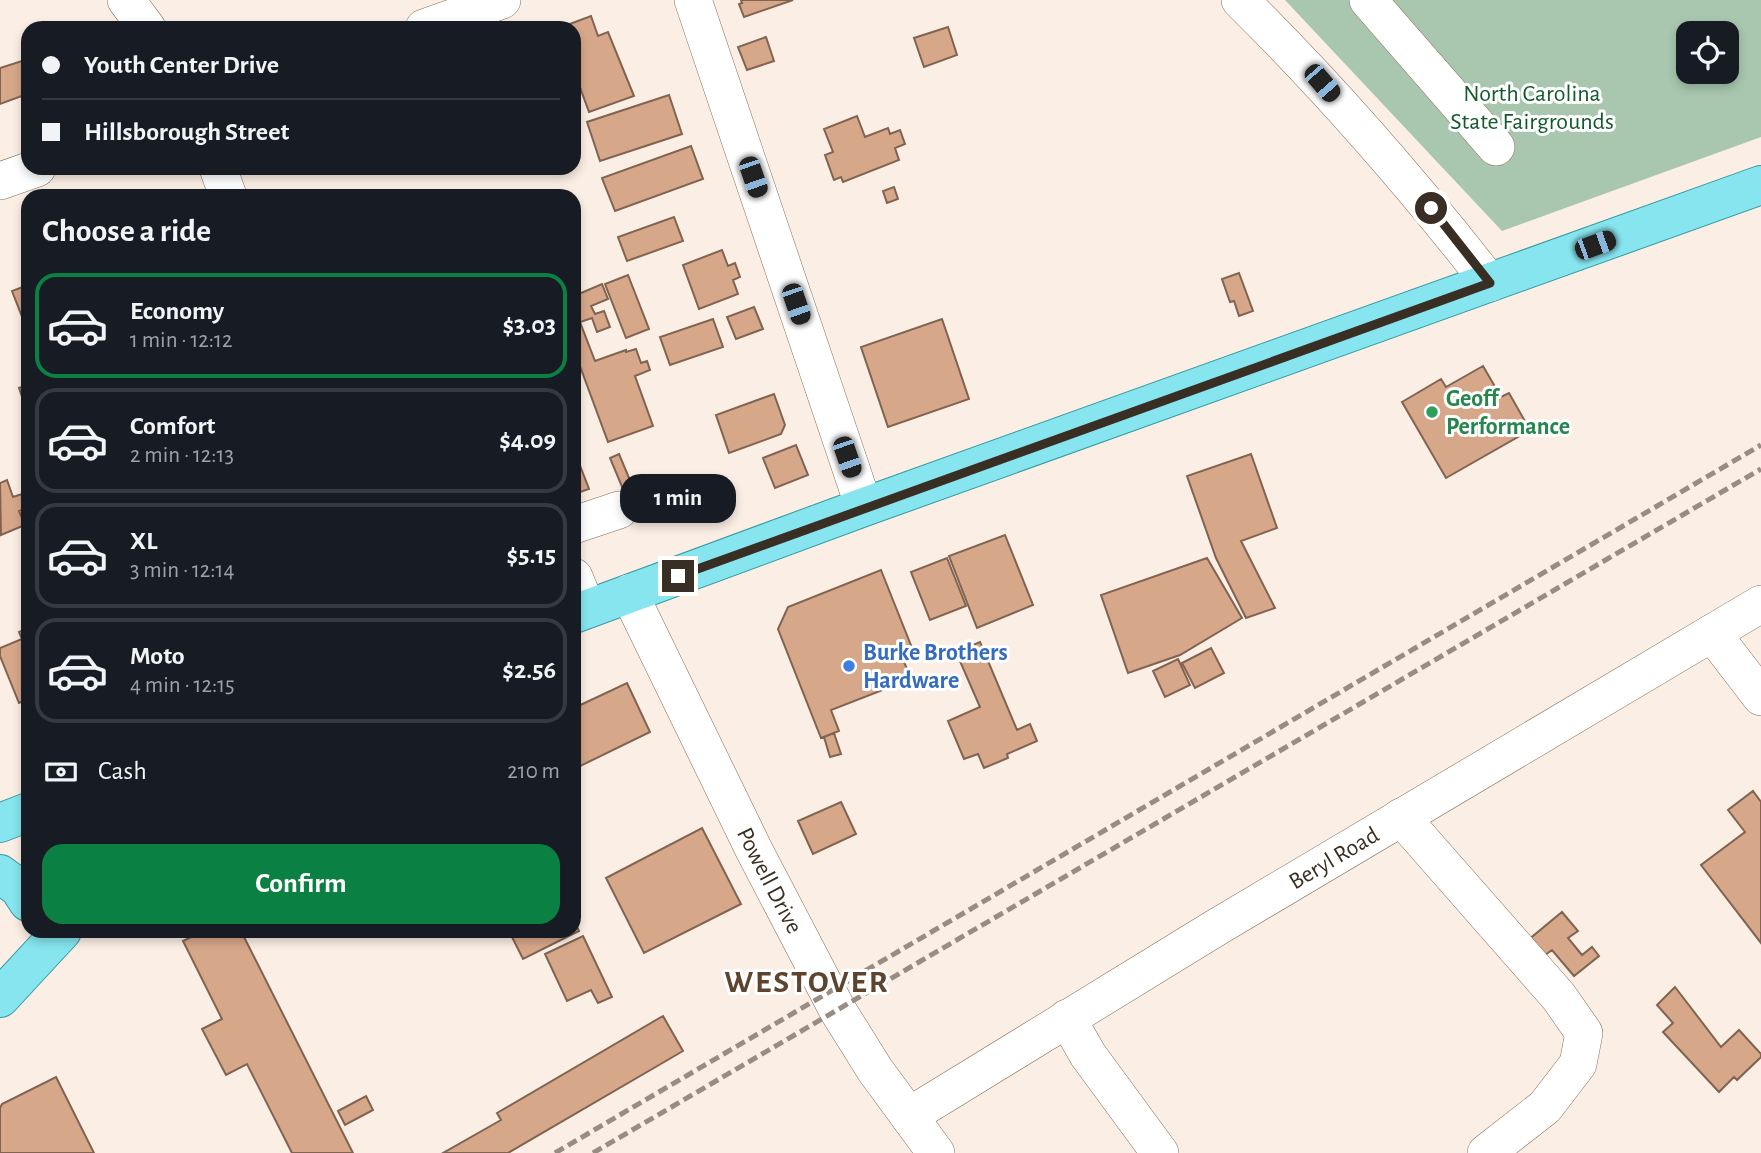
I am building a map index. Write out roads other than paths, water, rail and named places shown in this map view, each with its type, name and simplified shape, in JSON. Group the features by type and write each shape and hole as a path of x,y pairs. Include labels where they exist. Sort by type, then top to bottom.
{"main road":[{"path":"581,600 629,593 1761,185"},
{"path":"0,823 21,815"},
{"path":"0,874 21,891"},
{"path":"0,956 45,938"},
{"path":"0,998 47,938"}],"street":[{"path":"126,0 142,21"},
{"path":"444,21 502,0"},
{"path":"693,0 864,507"},
{"path":"1240,0 1331,94 1431,208 1490,283"},
{"path":"1368,0 1496,147"},
{"path":"0,181 21,174"},
{"path":"581,523 619,510"},
{"name":"Powell Drive","path":"629,593 698,739 837,1009 875,1070 936,1153"},
{"name":"Beryl Road","path":"909,1116 1401,817 1761,604"},
{"path":"1712,633 1761,697"},
{"path":"1401,817 1559,997 1584,1033 1578,1064 1545,1107 1486,1153"},
{"path":"1067,1018 1088,1055 1160,1153"}],"railway":[{"path":"555,1153 1761,445"},
{"path":"593,1153 1761,469"}],"place":[{"name":"Geoff Performance","path":"1432,412"},
{"name":"Burke Brothers Hardware","path":"849,666"}],"district":[{"name":"WESTOVER","path":"807,981"}],"park label":[{"name":"North Carolina State Fairgrounds","path":"1532,107"}]}
